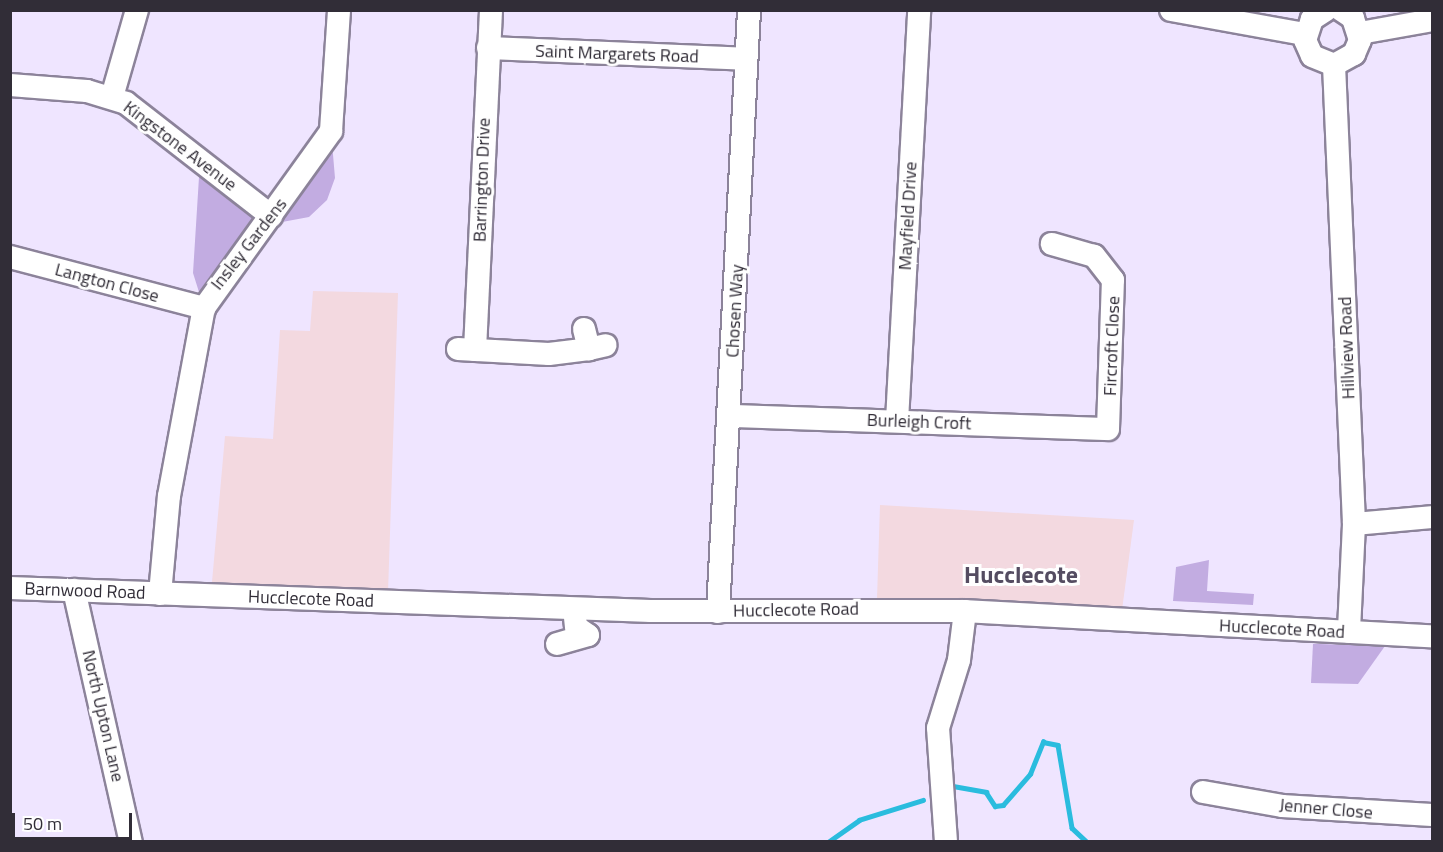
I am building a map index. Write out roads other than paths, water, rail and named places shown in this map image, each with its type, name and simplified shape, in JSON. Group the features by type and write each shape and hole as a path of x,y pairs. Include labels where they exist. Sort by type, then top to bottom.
{"street":[{"path":"112,97 137,10"},
{"name":"Insley Gardens","path":"160,594 169,496 204,308 331,131 339,10"},
{"name":"Barrington Drive","path":"491,10 466,349 549,354 593,341"},
{"name":"Chosen Way","path":"718,612 731,416 749,10"},
{"name":"Mayfield Drive","path":"897,421 919,10"},
{"path":"1171,10 1305,34"},
{"path":"1326,10 1312,19 1305,34 1312,56 1334,65 1354,54 1360,33 1353,18 1341,10"},
{"path":"1360,33 1432,20"},
{"name":"Saint Margarets Road","path":"488,48 746,59"},
{"name":"Hillview Road","path":"1334,65 1354,524 1350,632"},
{"name":"Kingstone Avenue","path":"10,85 112,97 271,216"},
{"name":"Fircroft Close","path":"1052,244 1077,239 1103,264 1115,289 1108,429"},
{"name":"Langton Close","path":"10,257 204,308"},
{"name":"Burleigh Croft","path":"731,416 1108,429"},
{"path":"1354,524 1432,517"},
{"name":"Barnwood Road","path":"10,588 160,594"},
{"name":"North Upton Lane","path":"74,590 131,842"},
{"name":"Hucclecote Road","path":"160,594 574,609 718,612 965,611 1432,636"},
{"path":"557,644 588,634 576,627 574,609"},
{"path":"946,842 938,728 959,660 965,611"},
{"name":"Jenner Close","path":"1215,789 1349,813 1432,815"}],"waterway":[{"path":"953,786 986,792 995,806 1003,805 1030,774 1043,742 1058,745 1072,828 1087,842"},
{"path":"828,842 859,820 923,800"},
{"path":"636,842 661,842"}],"district":[{"name":"Hucclecote","path":"1021,575"}]}
